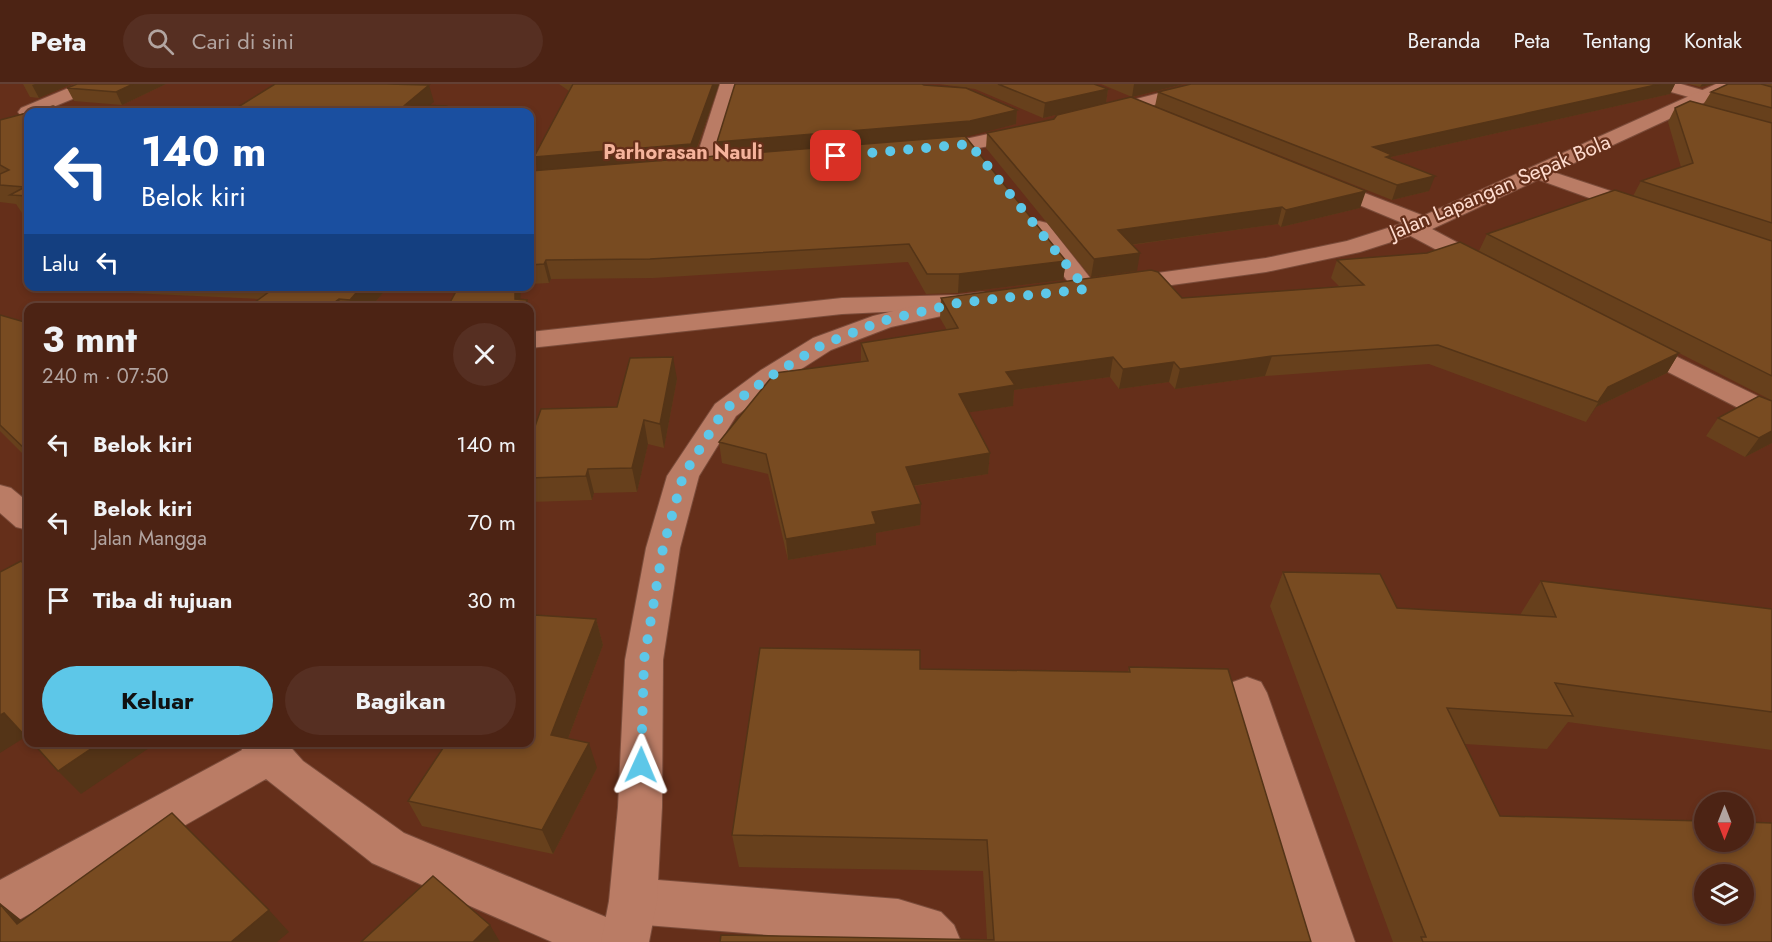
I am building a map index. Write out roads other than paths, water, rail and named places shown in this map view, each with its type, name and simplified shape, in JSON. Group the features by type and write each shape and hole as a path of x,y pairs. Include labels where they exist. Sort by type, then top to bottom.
{"street":[{"path":"31,108 93,84"},
{"path":"704,165 729,84"},
{"path":"1077,120 1210,84"},
{"path":"1664,84 1696,106"},
{"name":"Jalan Lapangan Sepak Bola","path":"1029,216 1074,290 1266,265 1352,247 1418,226 1696,106 1737,86"},
{"path":"1100,93 1160,118"},
{"path":"904,150 970,144 1045,128 1013,113"},
{"path":"970,144 985,162"},
{"path":"681,167 726,164"},
{"path":"1538,173 1660,215"},
{"path":"1309,178 1418,226 1513,281"},
{"path":"534,340 842,306 958,303 1005,297"},
{"path":"937,942 924,928 898,921 629,921 640,807 644,660 663,548 683,476 724,410 771,376 822,345 882,321 958,303"},
{"path":"1608,331 1772,414"},
{"path":"0,496 24,516"},
{"path":"1247,693 1331,942"},
{"path":"0,905 265,749 288,774 388,848 608,942"}],"district":[{"name":"Parhorasan Nauli","path":"683,152"}]}
